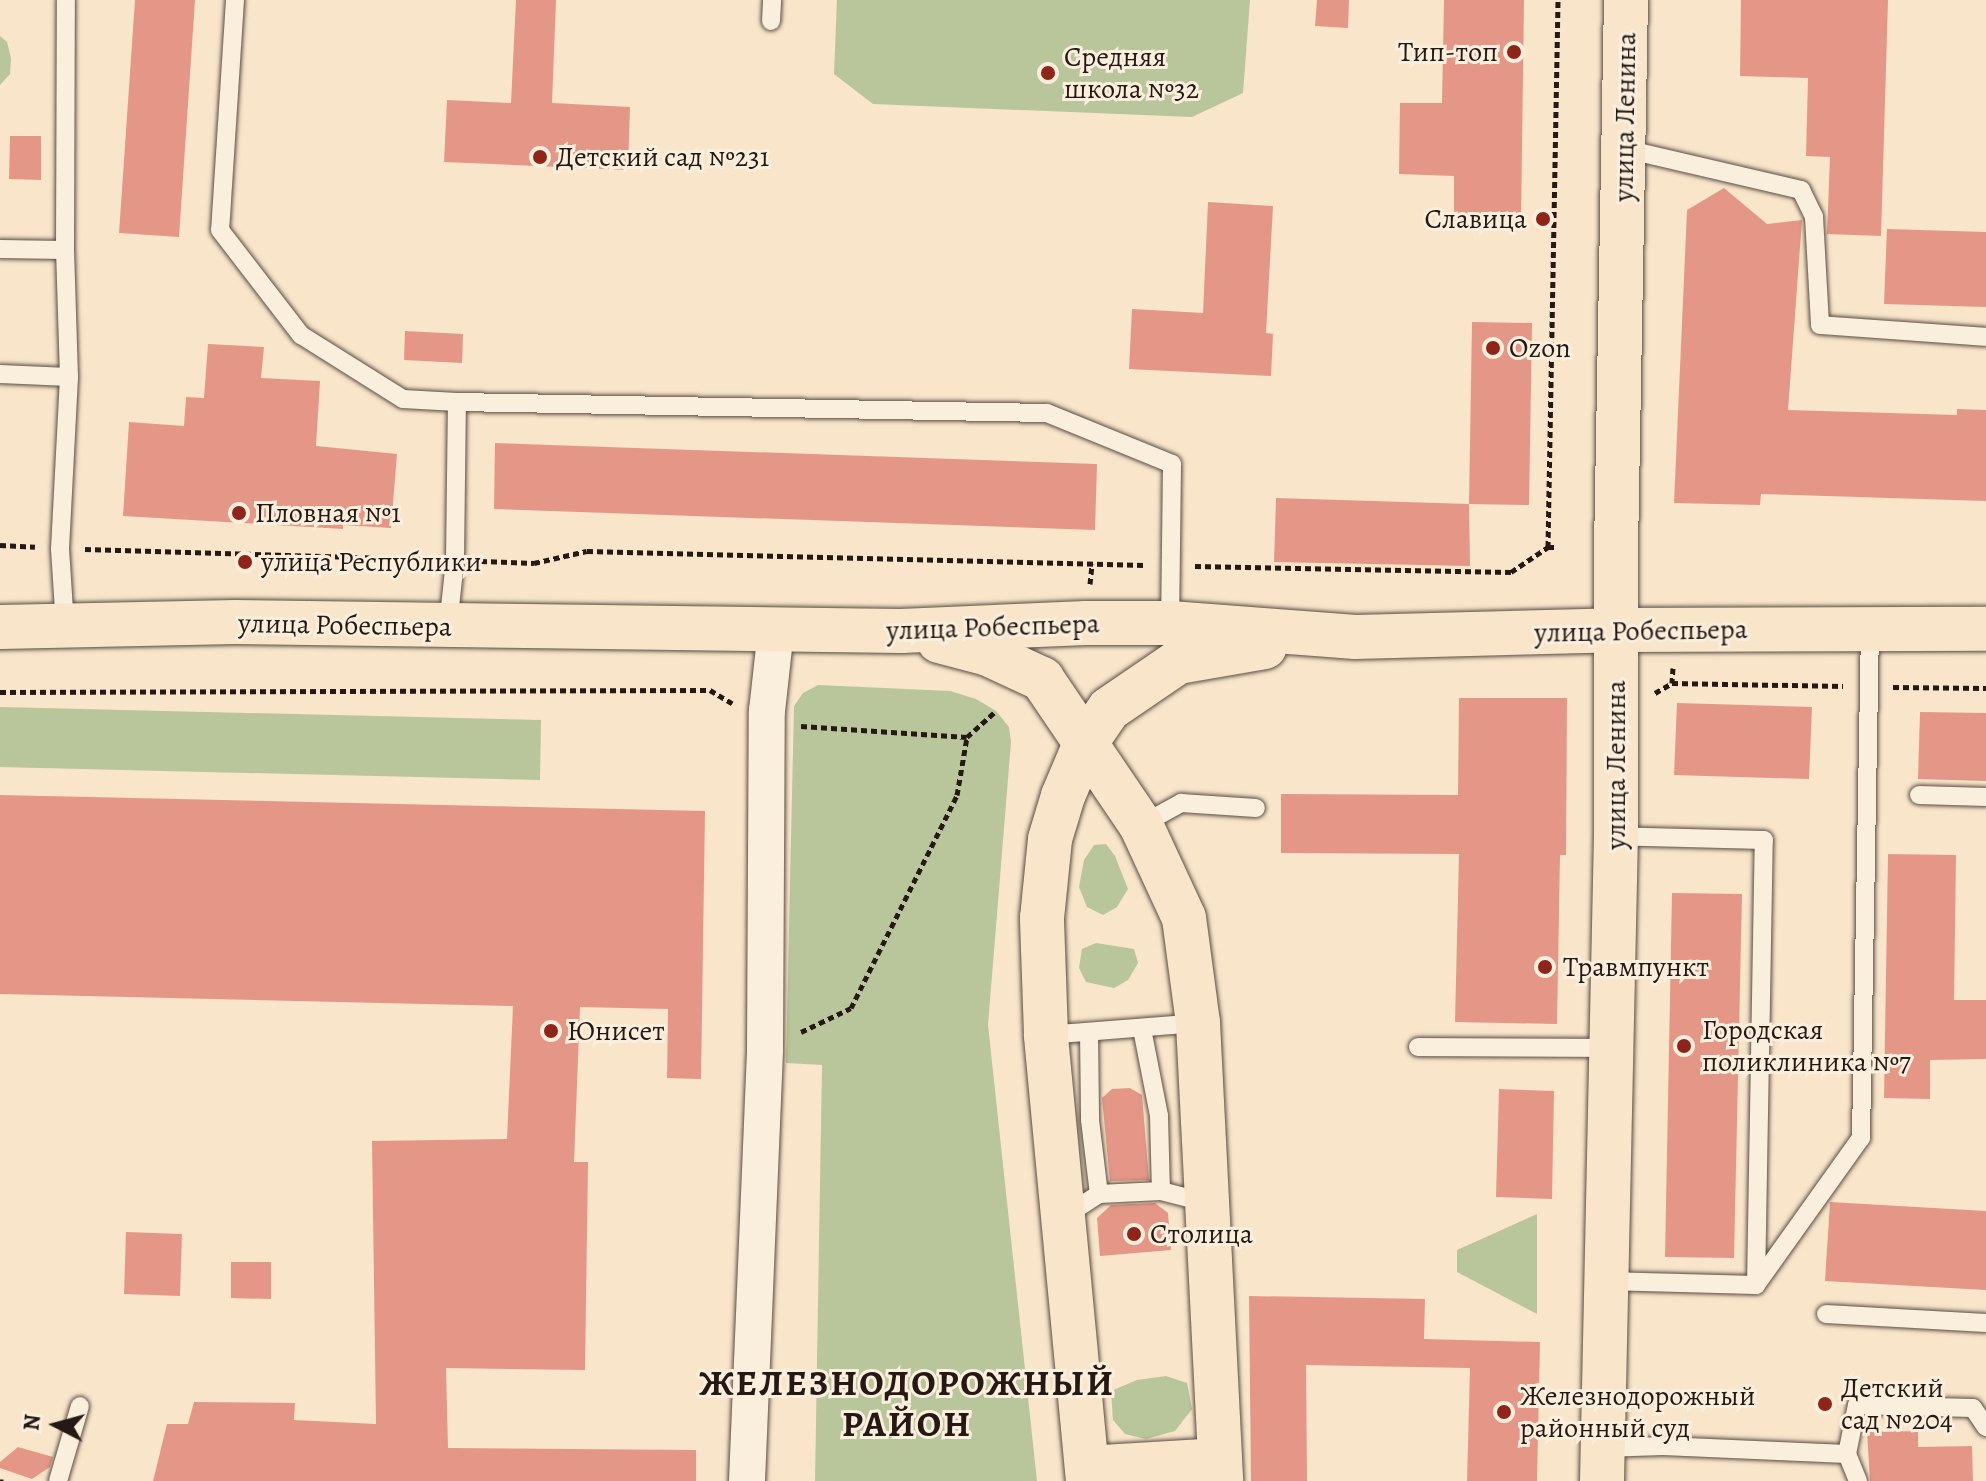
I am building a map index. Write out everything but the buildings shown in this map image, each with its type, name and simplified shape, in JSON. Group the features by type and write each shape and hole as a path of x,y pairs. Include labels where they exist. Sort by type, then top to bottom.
{"main road":[{"name":"улица Ленина","path":"1602,1464 1616,836 1615,630 1626,0"},
{"name":"улица Робеспьера","path":"0,627 235,622 901,631 1086,623 1170,623 1355,637 1615,630 1986,629"},
{"path":"901,631 988,654 1042,679 1085,744 1141,825 1184,918 1198,1023 1220,1471 1088,1474 1063,1217 1067,1033 1042,918 1050,839 1063,796 1085,744 1109,709 1178,662 1355,637"}],"street":[{"path":"747,1481 765,1050 767,723 776,630"}],"lane":[{"path":"65,626 60,549 69,377 65,250 66,0"},
{"path":"235,0 220,230 301,335 403,399 1047,413 1172,464 1170,623"},
{"path":"771,21 772,0"},
{"path":"1625,149 1801,190 1814,217 1820,325 1986,337"},
{"path":"0,249 65,250"},
{"path":"0,374 69,377"},
{"path":"448,627 455,560 457,402"},
{"path":"1756,1285 1861,1138 1870,629"},
{"path":"1919,795 1986,797"},
{"path":"1141,825 1181,803 1256,808"},
{"path":"1616,836 1764,840 1756,1285"},
{"path":"1099,1194 1090,1120 1067,1033 1198,1023"},
{"path":"1142,1029 1159,1116 1161,1191"},
{"path":"1418,1047 1611,1048"},
{"path":"1063,1217 1099,1194 1161,1191 1209,1203"},
{"path":"1605,1281 1756,1285"},
{"path":"1826,1314 1986,1323"},
{"path":"1858,1481 1847,1454 1857,1405 1973,1408 1986,1427"},
{"path":"58,1481 80,1406"},
{"path":"1602,1464 1663,1446 1847,1454"}],"path":[{"path":"1548,547 1558,0"},
{"path":"0,545 534,563 587,551 1511,572 1548,547 1557,547"},
{"path":"1673,663 1672,683 1986,688"},
{"path":"0,692 710,690 767,723 967,737"},
{"path":"765,1050 851,1008 957,795 967,737 996,711"}],"green space":[{"path":"837,0 1250,0 1243,93 1192,117 873,104 834,74"},
{"path":"0,36 7,42 11,58 10,74 0,85"},
{"path":"818,685 950,691 976,699 996,711 1009,727 1011,742 988,1025 1037,1481 815,1481 822,1065 786,1063 794,706 803,693"},
{"path":"0,707 541,720 540,780 0,767"},
{"path":"1106,844 1115,856 1128,889 1117,907 1103,915 1087,907 1079,887 1084,860 1094,845"},
{"path":"1096,943 1134,949 1138,963 1128,980 1114,988 1086,982 1079,968 1082,949"},
{"path":"1537,1214 1537,1314 1457,1272 1457,1250"},
{"path":"1166,1376 1187,1383 1192,1409 1175,1431 1146,1439 1125,1434 1113,1420 1111,1391 1137,1380"}],"place":[{"name":"Тип-топ","path":"1514,52"},
{"name":"Средняя школа №32","path":"1048,73"},
{"name":"Детский сад №231","path":"540,157"},
{"name":"Славица","path":"1543,219"},
{"name":"Ozon","path":"1493,348"},
{"name":"Пловная №1","path":"239,513"},
{"name":"улица Республики","path":"245,562"},
{"name":"Травмпункт","path":"1545,967"},
{"name":"Юнисет","path":"551,1031"},
{"name":"Городская поликлиника №7","path":"1684,1046"},
{"name":"Столица","path":"1134,1234"},
{"name":"Детский сад №204","path":"1825,1404"},
{"name":"Железнодорожный районный суд","path":"1504,1412"}],"district":[{"name":"ЖЕЛЕЗНОДОРОЖНЫЙ РАЙОН","path":"907,1402"}]}
